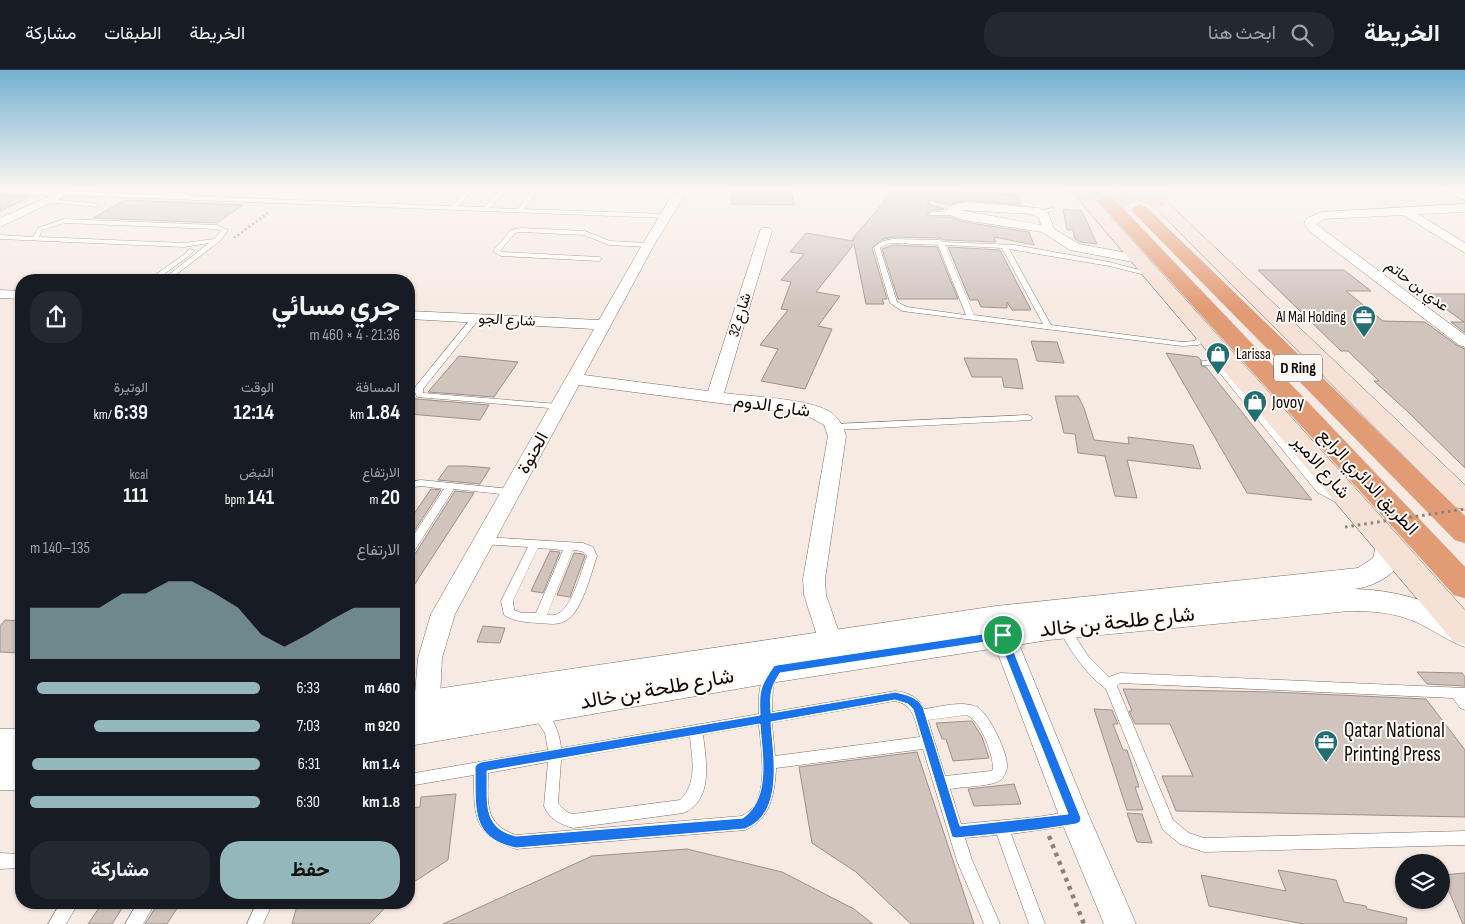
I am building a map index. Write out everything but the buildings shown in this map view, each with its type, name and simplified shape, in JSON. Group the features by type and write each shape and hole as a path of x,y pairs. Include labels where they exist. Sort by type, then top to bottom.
{"highway":[{"name":"الطريق الدائري الرابع","path":"1141,229 1465,587"},
{"name":"الطريق الدائري الرابع","path":"1145,229 1465,534"}],"main road":[{"name":"شارع الامير","path":"1127,229 1146,267 1212,354 1350,516 1389,546 1465,634"},
{"path":"1191,229 1463,500"}],"street":[{"name":"الحنوة","path":"417,717 437,628 443,614 658,229"},
{"path":"1036,229 1045,229 1075,247 1146,267"},
{"name":"عدي بن حاتم","path":"1314,229 1465,342"},
{"path":"1433,229 1465,249"},
{"name":"شارع 32","path":"714,398 766,232"},
{"path":"0,294 15,295"},
{"name":"شارع الجو","path":"415,315 605,325"},
{"name":"شارع الدوم","path":"574,379 807,409 820,413 830,419 836,427"},
{"path":"830,641 815,595 814,571 838,436 836,427"},
{"name":"شارع طلحة بن خالد","path":"417,717 830,641 999,626 1363,578 1384,566 1388,559 1389,546"},
{"name":"شارع طلحة بن خالد","path":"417,717 534,710 777,669 999,626 1063,627 1376,599 1399,603 1423,611 1465,634"},
{"path":"999,626 1120,924"},
{"path":"0,744 15,744"},
{"path":"0,774 15,774"}],"lane":[{"path":"35,238 40,229"},
{"path":"173,274 219,239 226,232 223,229"},
{"path":"599,259 501,254 496,251 513,232 521,230 585,233 609,242 648,246"},
{"path":"0,237 184,245 202,244 219,239"},
{"path":"1146,267 1092,261 1005,246 893,241 885,242 877,247 892,298 898,306 905,309 1182,344 1196,342 1212,354"},
{"path":"940,242 971,317"},
{"path":"160,274 188,254 191,250 184,245"},
{"path":"1005,246 1048,326"},
{"path":"476,318 419,388 418,393 423,396 558,407"},
{"path":"836,427 1028,418"},
{"path":"415,484 511,492"},
{"path":"415,541 451,486"},
{"path":"485,541 569,546 583,548 592,553 571,609 568,614 557,619 513,616 506,607 507,601 535,544"},
{"path":"540,618 569,546"},
{"path":"1063,627 1084,662 1100,679 1111,686 1168,825 1185,839 1204,845 1465,838"},
{"path":"481,767 482,815 486,824 504,839 516,842 745,824 755,816 763,805 767,794 768,763 764,699 766,686 777,669"},
{"path":"1111,686 1114,680 1120,678 1460,692 1465,704"},
{"path":"415,779 895,696 912,701 918,707 968,869 992,924"},
{"path":"920,714 967,709 974,711 983,720 999,760 1000,767 994,777 941,783"},
{"path":"534,710 544,718 551,728 554,740 550,806 563,818 573,821 683,806 694,797 700,784 696,730"},
{"path":"768,763 928,742"},
{"path":"956,832 1076,818"},
{"path":"1002,828 1037,924"},
{"path":"0,861 15,861"},
{"path":"56,924 66,909"},
{"path":"133,924 143,909"},
{"path":"255,924 262,909"}],"path":[{"path":"1350,516 1463,500"},
{"path":"1044,823 1084,924"}],"place":[{"name":"Al Mal Holding","path":"1364,338"},
{"name":"Larissa","path":"1218,375"},
{"name":"Jovoy","path":"1255,423"},
{"name":"Qatar National Printing Press","path":"1326,763"}],"route":[{"path":"1003,635 777,669 766,686 764,699 766,718 768,763 767,794 763,805 755,816 745,824 516,842 504,839 493,832 486,824 482,815 481,767 554,755 696,730 766,718 895,696 904,697 918,707 956,832 1076,818 1003,635"}]}
